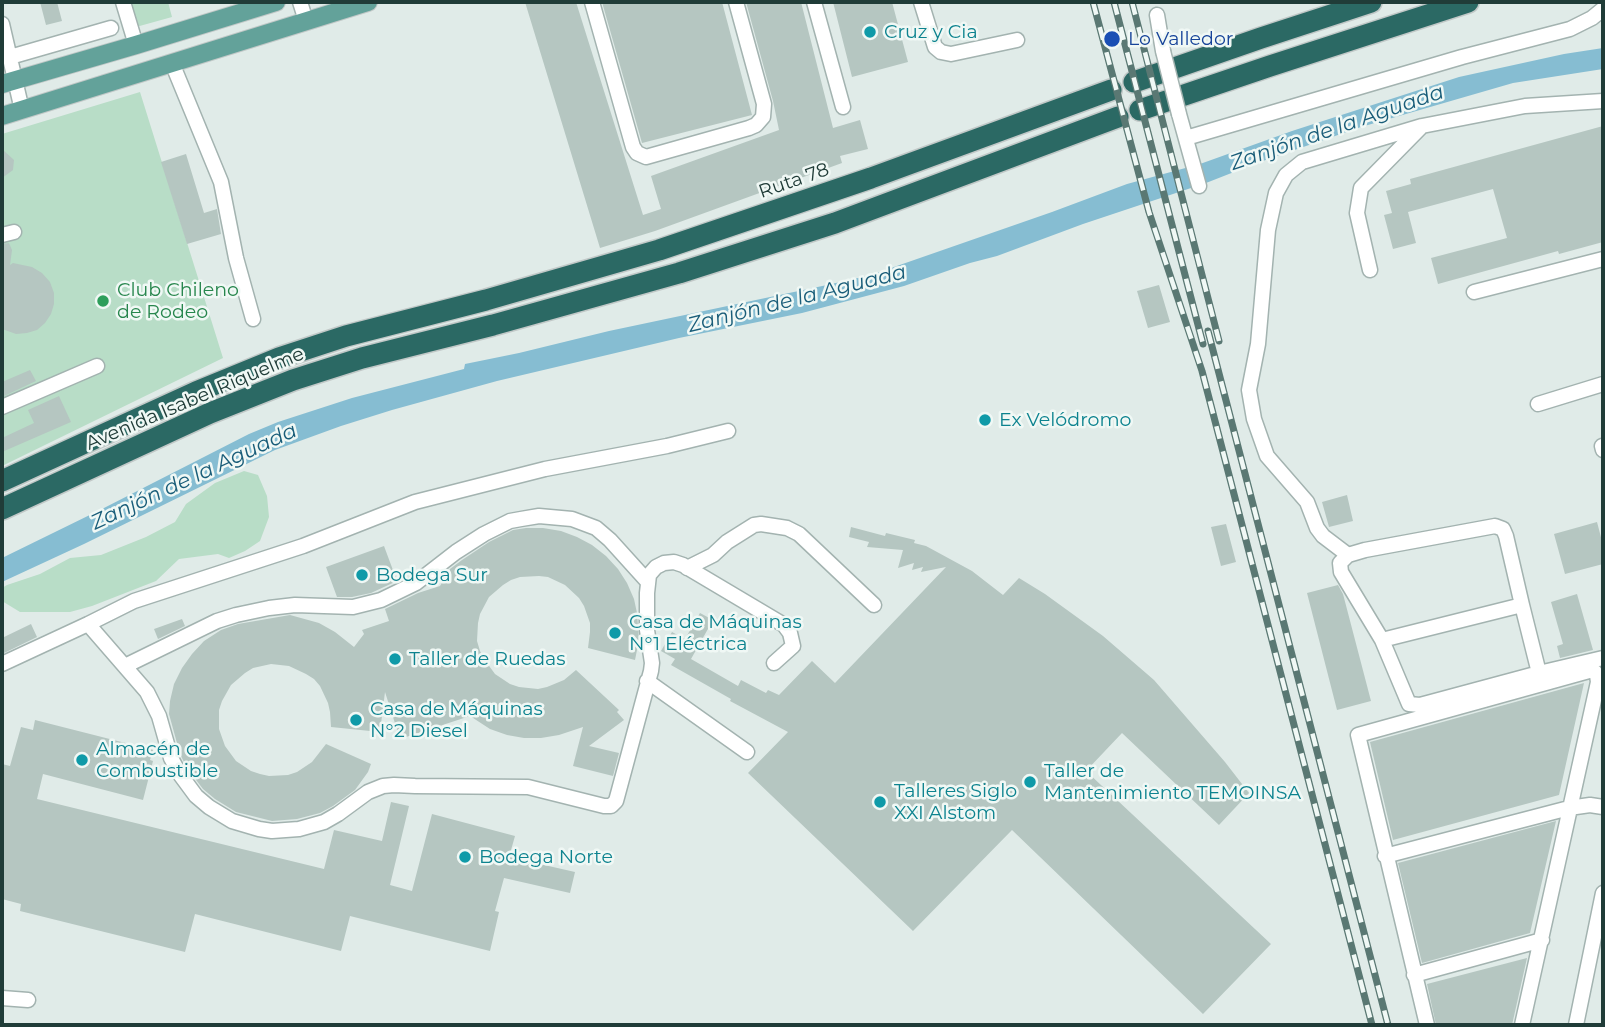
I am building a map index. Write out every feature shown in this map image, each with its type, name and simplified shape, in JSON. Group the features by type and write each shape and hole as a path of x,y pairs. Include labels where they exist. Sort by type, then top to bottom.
{"highway":[{"path":"1134,82 1371,2"},
{"path":"1140,110 1468,2"},
{"name":"Ruta 78","path":"486,300 607,266 779,210 1111,90"},
{"name":"Avenida Isabel Riquelme","path":"2,509 272,387 350,362 679,274 882,205 1118,117"},
{"name":"Avenida Isabel Riquelme","path":"2,481 196,392 279,358 346,336 486,300"}],"main road":[{"path":"9,82 276,2"},
{"path":"2,116 368,2"}],"street":[{"path":"123,2 136,45"},
{"path":"300,2 306,21"},
{"path":"592,2 633,147 637,153 646,157 749,128 763,117 764,104 736,2"},
{"path":"814,2 843,107"},
{"path":"921,2 935,47 941,52 951,54 1017,40"},
{"path":"1186,138 1462,57 1570,29 1603,9"},
{"path":"1157,15 1163,51 1199,186"},
{"path":"2,24 10,57 9,82 22,110"},
{"path":"10,57 111,28"},
{"path":"172,63 221,182 236,258 253,319"},
{"path":"1348,555 1323,537 1307,502 1267,456 1254,419 1249,390 1258,344 1268,230 1276,193 1286,175 1301,162 1422,126 1525,106 1603,102"},
{"path":"1370,270 1357,213 1362,188 1422,126"},
{"path":"1474,292 1603,259"},
{"path":"2,407 97,366"},
{"path":"1538,404 1603,384"},
{"path":"2,664 134,601 303,546 415,502 545,469 667,446 728,431"},
{"path":"125,666 236,615 295,605 353,607 381,600 416,583 467,544 501,526 539,516 572,519 596,528 648,582"},
{"path":"687,568 713,555 727,542 754,525 787,528 799,534 874,605"},
{"path":"1539,673 1503,529 1495,526 1365,550 1348,555 1340,564 1341,572 1382,640 1409,704 1420,705 1603,658"},
{"path":"713,555 716,585"},
{"path":"88,624 139,681 155,705 171,758 196,796 232,821 272,831 299,829 324,822 368,792 394,785 528,787 611,806 616,801 652,663 647,630 649,575 664,563 674,562 687,568 788,628 793,646 774,663"},
{"path":"1382,640 1522,605"},
{"path":"1427,1025 1358,735 1594,671 1598,682 1522,1025"},
{"path":"647,681 747,752"},
{"path":"1385,856 1569,808 1590,805 1603,807"},
{"path":"1576,1025 1597,954 1603,893"},
{"path":"1414,975 1542,940"},
{"path":"2,998 28,1000"}],"green space":[{"path":"129,2 168,2 172,17 136,27"},
{"name":"Club Chileno de Rodeo","path":"140,92 223,358 2,466 2,134"},
{"path":"244,471 258,475 267,496 269,517 260,541 245,551 229,558 218,554 179,559 156,581 70,612 20,612 2,601 2,588 7,585 40,574 70,558 101,555 175,522 186,504 215,483"}],"water":[{"name":"Zanjón de la Aguada","path":"1603,48 1603,69 1513,83 1361,127 997,256 904,286 802,313 679,338 497,381 341,426 275,450 2,582 2,558 278,422 352,398 464,369 465,364 871,275 1127,184 1200,164 1459,77"}],"building":[{"path":"40,2 57,2 62,21 46,25"},
{"path":"525,2 576,2 643,215 661,209 651,176 779,130 746,2 801,2 833,128 860,120 868,149 840,156 842,163 655,231 600,248"},
{"path":"602,2 722,2 752,115 642,143"},
{"name":"Cruz y Cia","path":"833,2 892,2 908,62 852,77"},
{"path":"1603,126 1603,242 1559,254 1558,251 1438,284 1431,258 1507,238 1493,189 1408,212 1416,243 1393,249 1384,215 1392,213 1386,191 1411,184 1410,179"},
{"path":"2,149 14,160 13,170 2,178"},
{"path":"186,154 204,213 217,209 221,234 187,244 161,162"},
{"path":"9,243 12,250 10,265 13,263 32,267 42,273 50,282 54,293 51,314 45,323 37,330 27,333 16,334 2,329 2,244"},
{"path":"1159,285 1170,322 1148,328 1137,291"},
{"path":"30,370 36,381 2,397 2,382"},
{"path":"59,396 71,422 2,452 2,438 34,423 28,410"},
{"path":"1347,495 1353,521 1329,527 1322,502"},
{"path":"1597,522 1603,545 1603,564 1565,574 1554,534"},
{"path":"1226,524 1236,562 1221,566 1211,527"},
{"name":"Taller de Mantenimiento TEMOINSA","path":"851,527 915,540 914,543 926,546 972,571 1003,595 1019,578 1045,594 1103,636 1154,680 1249,793 1219,825 1122,733 1086,771 1271,944 1203,1014 1012,830 913,931 748,773 788,732 671,665 675,659 661,651 672,632 685,639 700,613 713,620 691,659 738,686 741,680 766,693 768,690 779,695 812,661 835,683 946,567 921,572 923,567 912,570 914,563 898,568 903,550 867,547 869,542 849,537"},
{"path":"526,528 561,531 577,537 592,545 618,569 634,599 637,613 639,640 635,660 588,648 590,623 579,598 565,585 539,576 511,580 489,597 478,623 477,641 480,651 495,674 519,687 547,687 564,680 576,670 619,710 617,712 624,720 589,746 619,753 613,776 573,766 583,727 559,735 524,738 490,729 470,716 400,739 385,692 380,732 331,727 328,703 314,679 289,666 271,664 253,668 245,673 231,685 222,701 219,729 225,746 236,761 251,771 269,776 297,772 312,762 326,744 371,764 355,790 320,813 297,819 272,821 236,812 215,799 203,789 187,768 180,754 169,714 170,701 182,668 204,641 221,630 238,624 290,615 319,623 354,647 364,634 362,630 389,621 385,609 440,586 450,569 462,560 513,530"},
{"name":"Bodega Sur","path":"384,546 397,581 371,593 337,597 326,567"},
{"path":"1338,585 1343,594 1371,701 1337,710 1307,593"},
{"path":"1577,594 1593,650 1560,658 1557,646 1563,644 1551,602"},
{"path":"182,619 185,626 158,639 154,629"},
{"path":"31,624 37,637 2,654 2,638"},
{"path":"1584,683 1559,795 1393,840 1370,742"},
{"path":"35,720 153,750 150,760 153,761 143,800 43,774 37,799 324,869 334,830 382,841 391,802 409,806 390,885 412,891 432,814 515,836 509,857 575,872 570,893 504,878 495,911 499,912 490,951 350,916 341,951 195,914 185,952 20,911 21,904 2,899 2,764 10,766 21,727 33,730"},
{"path":"1556,821 1530,933 1422,963 1398,863"},
{"path":"1527,958 1512,1025 1436,1025 1427,984"}],"railway":[{"path":"1093,2 1149,212 1202,371 1372,1025"},
{"path":"1114,2 1203,344"},
{"path":"1132,2 1219,341"},
{"path":"1208,331 1388,1025"}],"place":[{"name":"Cruz y Cia","path":"870,32"},
{"name":"Lo Valledor","path":"1112,39"},
{"name":"Club Chileno de Rodeo","path":"103,301"},
{"name":"Ex Velódromo","path":"985,420"},
{"name":"Bodega Sur","path":"362,575"},
{"name":"Casa de Máquinas N°1 Eléctrica","path":"615,633"},
{"name":"Taller de Ruedas","path":"395,659"},
{"name":"Casa de Máquinas N°2 Diesel","path":"356,720"},
{"name":"Almacén de Combustible","path":"82,760"},
{"name":"Taller de Mantenimiento TEMOINSA","path":"1030,782"},
{"name":"Talleres Siglo XXI Alstom","path":"880,802"},
{"name":"Bodega Norte","path":"465,857"}]}
